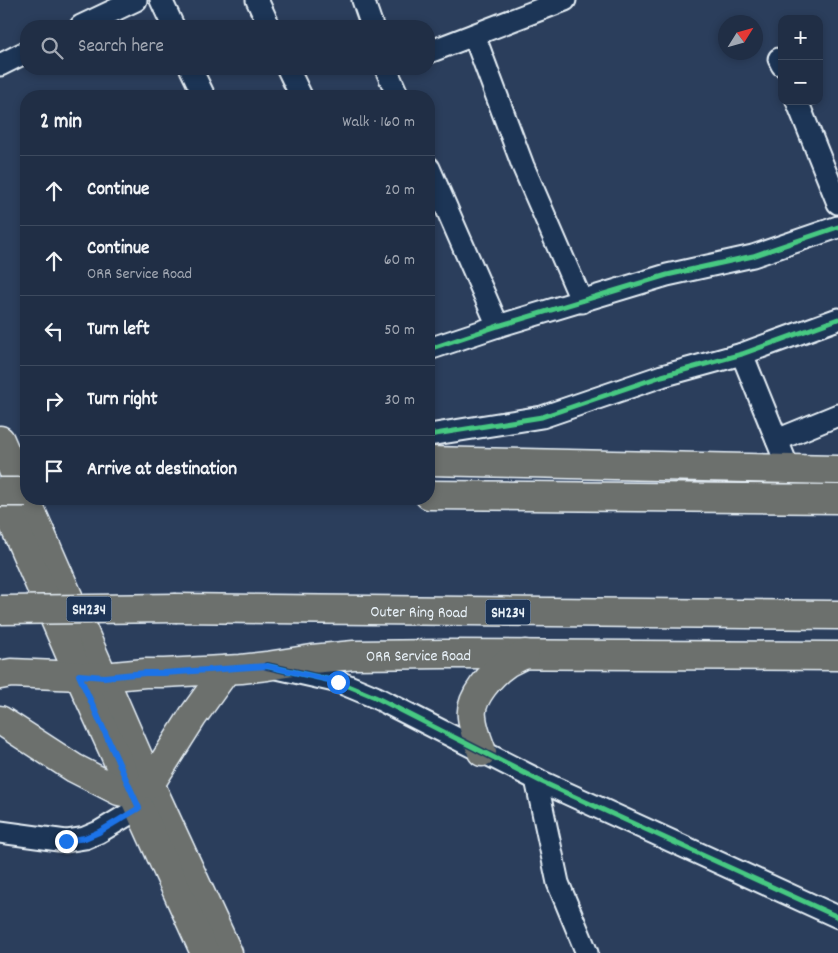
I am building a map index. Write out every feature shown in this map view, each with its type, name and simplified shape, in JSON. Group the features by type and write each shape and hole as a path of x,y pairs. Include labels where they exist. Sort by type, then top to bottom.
{"main road":[{"path":"8,452 20,484"},
{"path":"435,461 838,470"},
{"path":"20,492 0,492 91,676"},
{"path":"435,495 838,499"},
{"path":"28,505 91,676 205,953"},
{"name":"Outer Ring Road","path":"0,610 177,608 838,615"},
{"path":"482,752 471,716 475,700 495,672 525,654"},
{"name":"ORR Service Road","path":"0,675 11,673 91,676 226,670 354,655 838,656"},
{"path":"141,795 226,670"},
{"path":"0,720 74,768 119,791 141,795"},
{"path":"141,795 228,953"}],"street":[{"path":"94,20 136,0"},
{"path":"161,0 169,20"},
{"path":"256,0 265,20"},
{"path":"364,0 370,20"},
{"path":"435,50 565,0"},
{"path":"474,35 523,166 582,302"},
{"path":"0,65 20,55"},
{"path":"195,75 201,90"},
{"path":"291,75 298,90"},
{"path":"389,75 395,90"},
{"path":"798,105 838,203"},
{"path":"435,182 498,326"},
{"path":"435,347 667,275 753,256 838,227"},
{"path":"435,433 542,417 662,376 742,354 838,319"},
{"path":"742,354 789,470"},
{"path":"777,440 838,415"},
{"path":"267,666 348,686 375,697 536,779 838,916"},
{"path":"536,779 558,883 587,953"},
{"path":"0,832 66,841 85,838 99,832 141,795"}],"cycle path":[{"path":"435,347 667,275 753,256 838,227"},
{"path":"435,434 542,417 662,376 742,354 838,319"},
{"path":"267,666 339,682 375,697 540,781 838,917"}],"route":[{"path":"66,841 85,838 99,832 139,808 79,675 104,677 267,666 338,682"}]}
